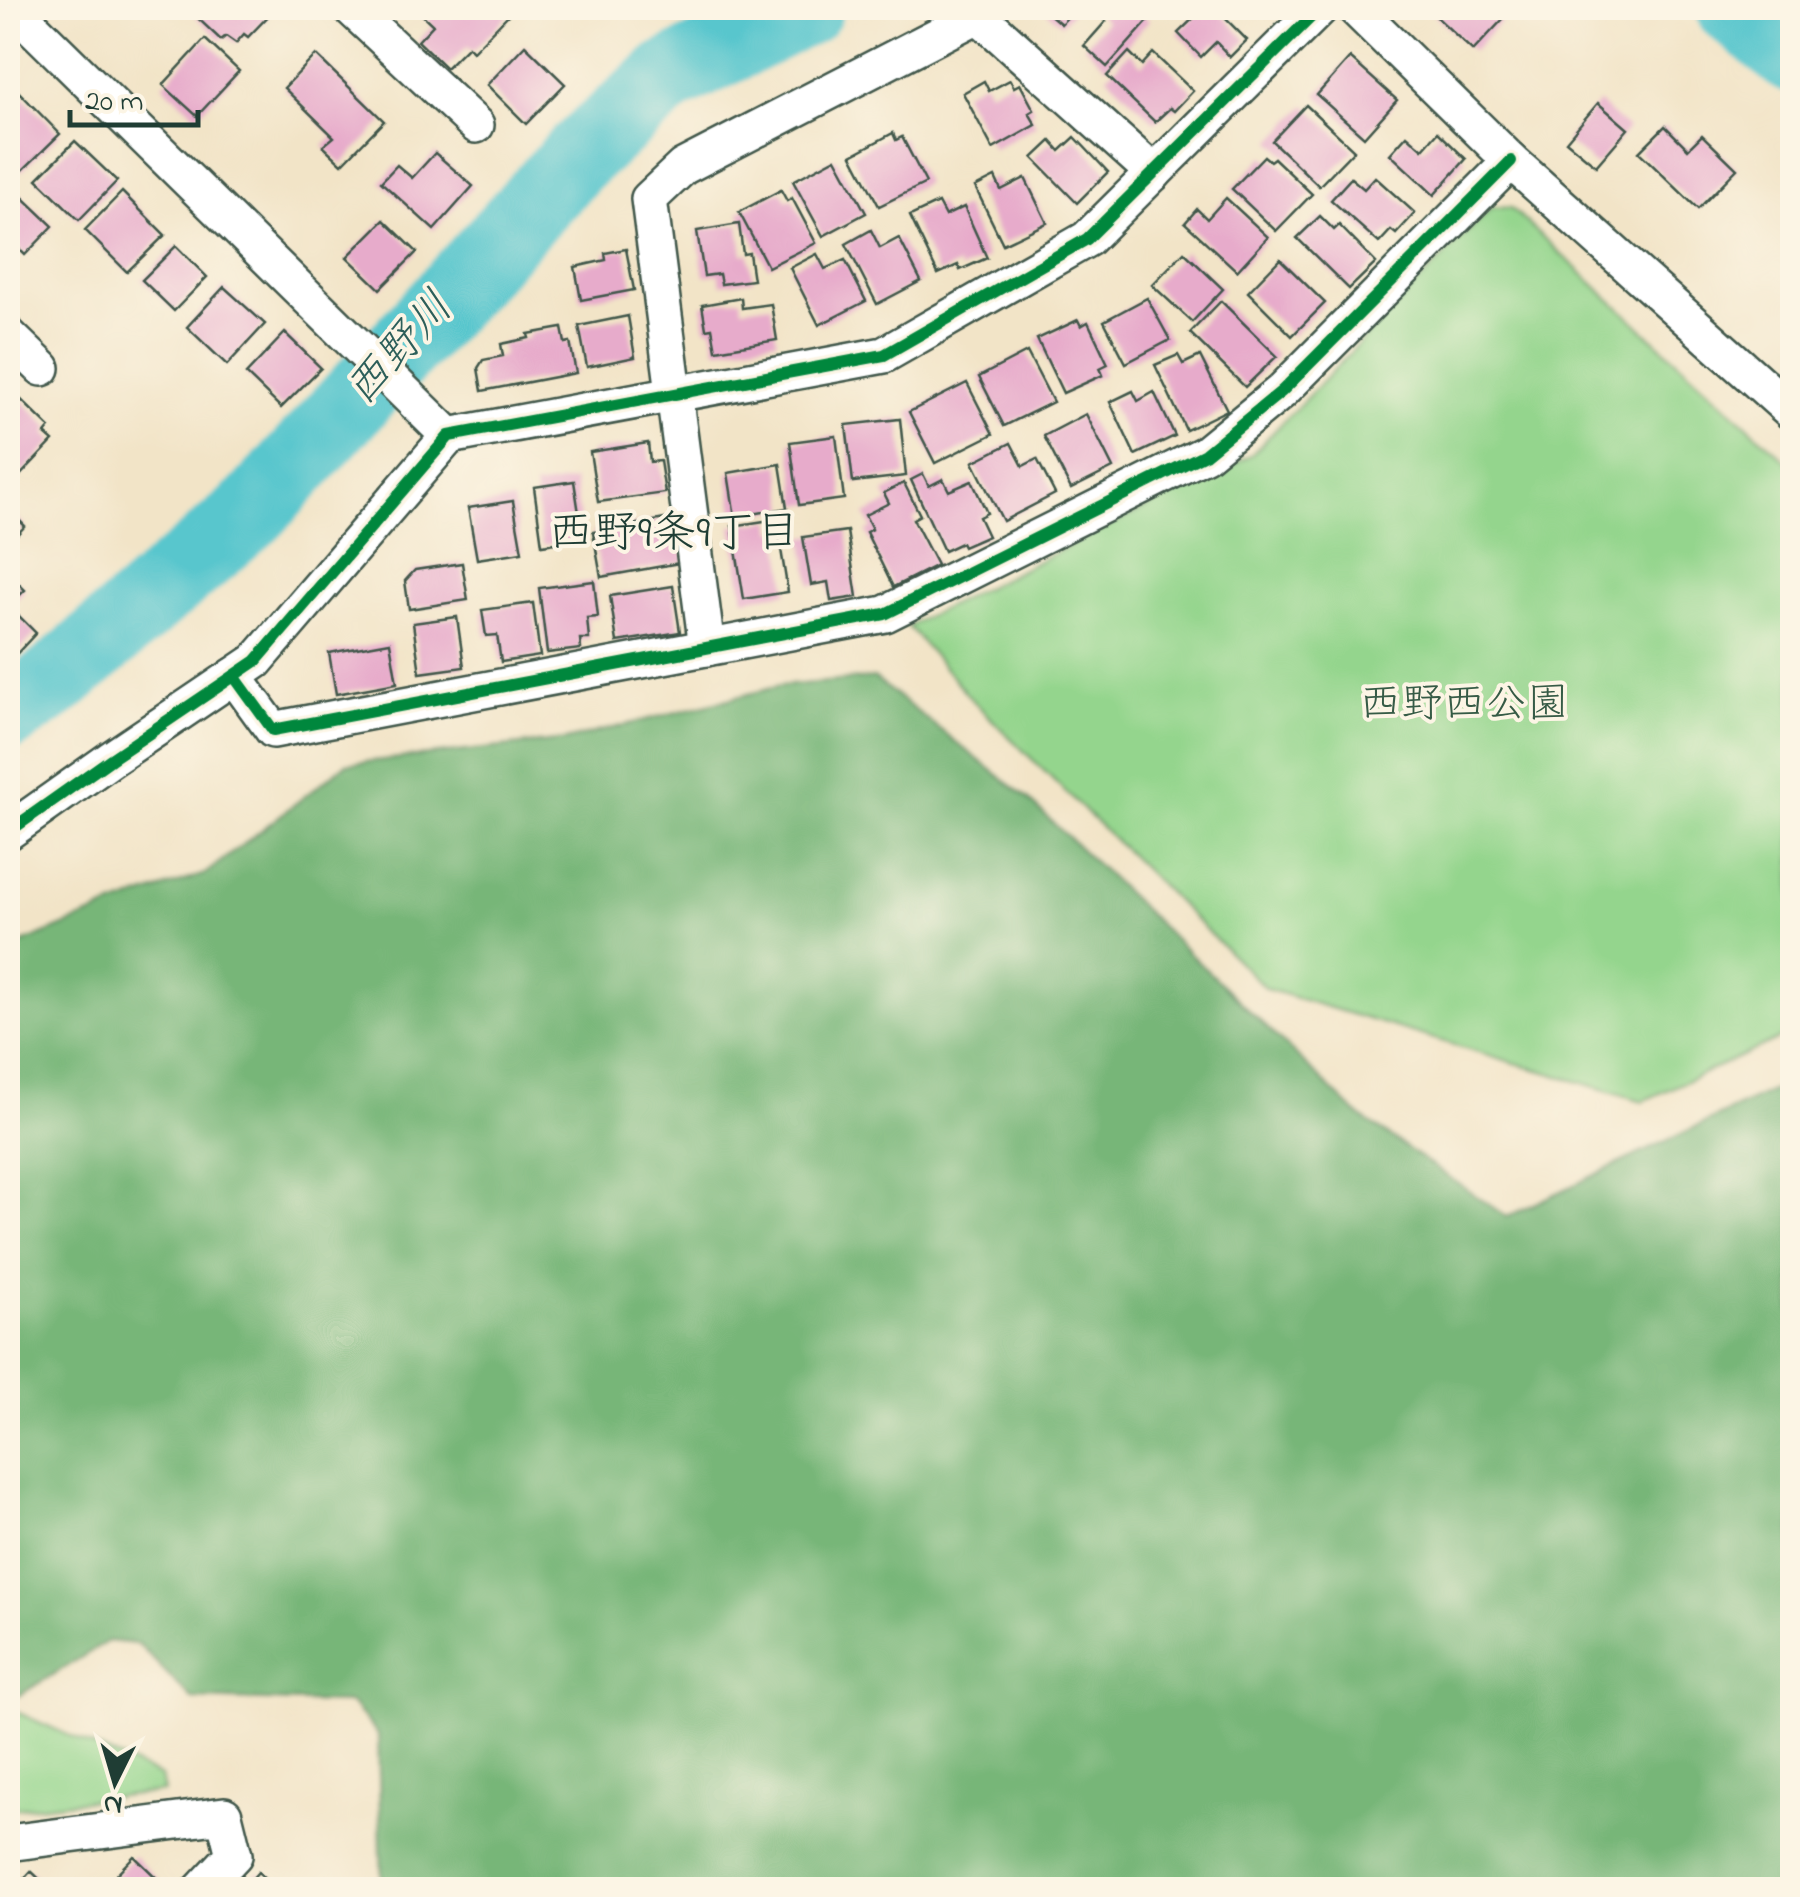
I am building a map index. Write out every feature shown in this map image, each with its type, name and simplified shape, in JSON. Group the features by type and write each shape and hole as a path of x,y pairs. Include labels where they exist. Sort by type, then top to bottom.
{"street":[{"path":"13,8 449,436"},
{"path":"350,8 476,125"},
{"path":"8,832 256,661 449,436 884,355 1087,240 1320,8"},
{"path":"1355,8 1510,161 1792,412"},
{"path":"707,648 649,199 683,166 978,15 1154,173"},
{"path":"234,676 274,730 885,614 1205,454 1282,391 1510,161"},
{"path":"8,335 42,368"},
{"path":"8,1843 224,1815 234,1855 201,1890"}],"green space":[{"name":"西野西公園","path":"1492,207 1511,208 1792,466 1792,1033 1643,1101 1266,989 973,701 908,626 1250,456"},
{"path":"874,678 1026,797 1357,1114 1507,1217 1792,1081 1792,1889 382,1889 378,1735 351,1703 192,1699 138,1644 108,1641 8,1702 8,949 205,874 346,764 566,740 780,686"},
{"path":"8,1713 19,1713 161,1777 164,1792 8,1809"}],"building":[{"path":"276,8 248,37 244,34 236,43 226,36 221,40 189,10"},
{"path":"415,8 501,8 509,14 473,51 468,46 446,68 418,41 433,25"},
{"path":"1042,8 1076,8 1061,24"},
{"path":"1105,8 1135,8 1149,20 1107,67 1084,46 1106,21 1098,14"},
{"path":"1204,8 1215,8 1247,40 1230,57 1216,42 1201,57 1178,33"},
{"path":"1427,8 1492,8 1503,19 1473,51"},
{"path":"205,39 239,71 197,116 163,85"},
{"path":"525,45 565,84 526,124 487,85"},
{"path":"1129,52 1142,65 1153,53 1193,91 1174,111 1170,108 1155,122 1107,76"},
{"path":"316,55 384,121 342,164 323,146 334,137 284,88"},
{"path":"1350,58 1397,100 1364,137 1317,95"},
{"path":"1010,80 1014,87 1020,84 1034,110 1029,113 1036,125 993,149 963,93 984,81 989,91"},
{"path":"19,92 60,134 22,171 8,156 8,103"},
{"path":"1598,103 1628,129 1596,166 1566,141"},
{"path":"1306,105 1354,150 1319,186 1272,141"},
{"path":"1665,126 1688,149 1702,135 1737,169 1698,209 1639,152"},
{"path":"1438,132 1466,159 1434,195 1390,154 1407,135 1423,149"},
{"path":"893,133 896,140 902,137 926,183 879,206 852,155"},
{"path":"1075,137 1108,172 1077,203 1033,158 1051,141 1060,151"},
{"path":"75,141 117,181 79,220 37,179"},
{"path":"435,153 473,186 434,230 381,182 397,165 412,178"},
{"path":"1264,156 1270,161 1274,158 1312,194 1276,231 1232,189"},
{"path":"836,158 866,213 823,236 793,181"},
{"path":"995,177 1001,190 1025,178 1047,223 1003,244 975,187"},
{"path":"1375,177 1415,213 1396,234 1391,230 1379,243 1331,200 1351,178 1364,189"},
{"path":"8,183 53,226 25,255 8,238"},
{"path":"781,190 787,201 792,198 816,243 768,267 739,212"},
{"path":"122,192 165,235 127,272 85,230"},
{"path":"1226,198 1268,237 1237,271 1185,223 1197,209 1207,219"},
{"path":"938,203 945,216 964,207 987,258 960,270 958,265 938,274 910,216"},
{"path":"1320,216 1334,230 1339,225 1376,263 1349,289 1297,238"},
{"path":"384,220 417,252 380,289 347,257"},
{"path":"739,224 743,254 749,253 753,280 721,284 719,274 704,276 697,231"},
{"path":"871,230 880,248 899,238 921,281 877,304 846,244"},
{"path":"176,246 207,277 174,311 142,280"},
{"path":"626,249 634,290 581,300 575,267 606,260 605,253"},
{"path":"1184,252 1223,289 1192,322 1152,285"},
{"path":"817,254 825,269 845,260 866,301 819,325 790,268"},
{"path":"1280,259 1325,303 1292,336 1248,292"},
{"path":"224,287 265,324 227,365 187,327"},
{"path":"741,298 742,308 771,304 777,340 716,350 712,328 706,329 702,305"},
{"path":"1147,298 1170,340 1126,363 1104,321"},
{"path":"1221,301 1277,356 1245,387 1190,333"},
{"path":"628,316 635,357 587,367 579,326"},
{"path":"1078,320 1081,326 1088,322 1108,364 1100,368 1103,375 1063,393 1037,339"},
{"path":"562,328 565,343 570,342 576,373 482,391 478,368 483,360 503,356 501,344"},
{"path":"285,333 321,368 281,408 246,374"},
{"path":"1027,352 1053,402 1004,426 979,377"},
{"path":"1178,355 1183,364 1200,356 1227,410 1186,430 1155,365"},
{"path":"967,383 993,434 935,463 909,412"},
{"path":"8,387 50,428 45,434 53,441 12,484 8,480"},
{"path":"1133,391 1138,401 1154,392 1175,436 1135,455 1110,402"},
{"path":"1086,414 1113,468 1071,489 1044,436"},
{"path":"900,419 906,476 853,482 846,425"},
{"path":"836,436 844,499 799,505 790,442"},
{"path":"648,443 650,462 660,461 665,493 598,502 590,452"},
{"path":"1011,443 1023,466 1037,459 1055,494 1003,521 973,462"},
{"path":"780,464 787,508 735,517 728,473"},
{"path":"923,474 929,486 943,479 949,491 972,481 987,513 979,517 988,536 944,551 911,480"},
{"path":"574,481 583,539 542,545 534,487"},
{"path":"904,483 920,515 913,519 937,565 893,587 866,532 872,529 865,515 889,503 884,493"},
{"path":"513,501 522,552 477,559 468,508"},
{"path":"8,509 25,526 8,544"},
{"path":"676,517 685,562 601,577 593,532"},
{"path":"771,520 773,532 778,531 788,592 744,599 732,526"},
{"path":"847,531 857,597 831,601 828,582 811,585 803,537"},
{"path":"462,563 468,600 409,609 405,581 415,570"},
{"path":"8,573 25,590 9,606 36,633 8,663"},
{"path":"594,581 598,617 587,618 589,639 580,639 581,649 547,653 539,588"},
{"path":"673,586 680,632 617,642 610,596"},
{"path":"533,603 540,656 501,662 497,635 486,636 482,610"},
{"path":"457,617 464,667 420,673 413,623"},
{"path":"390,642 397,683 336,694 329,653"},
{"path":"134,1856 169,1890 101,1890"},
{"path":"31,1871 51,1890 14,1890"},
{"path":"258,1872 278,1890 242,1890"}],"waterway":[{"name":"西野川","path":"8,713 55,681 255,509 574,160 668,77 806,8"},
{"name":"西野川","path":"1733,8 1792,56"}],"cycle path":[{"path":"8,832 256,661 449,436 884,355 1087,239 1320,8"},
{"path":"234,676 273,730 885,614 1205,454 1282,391 1511,161"}],"district":[{"name":"西野9条9丁目","path":"674,535"}]}
